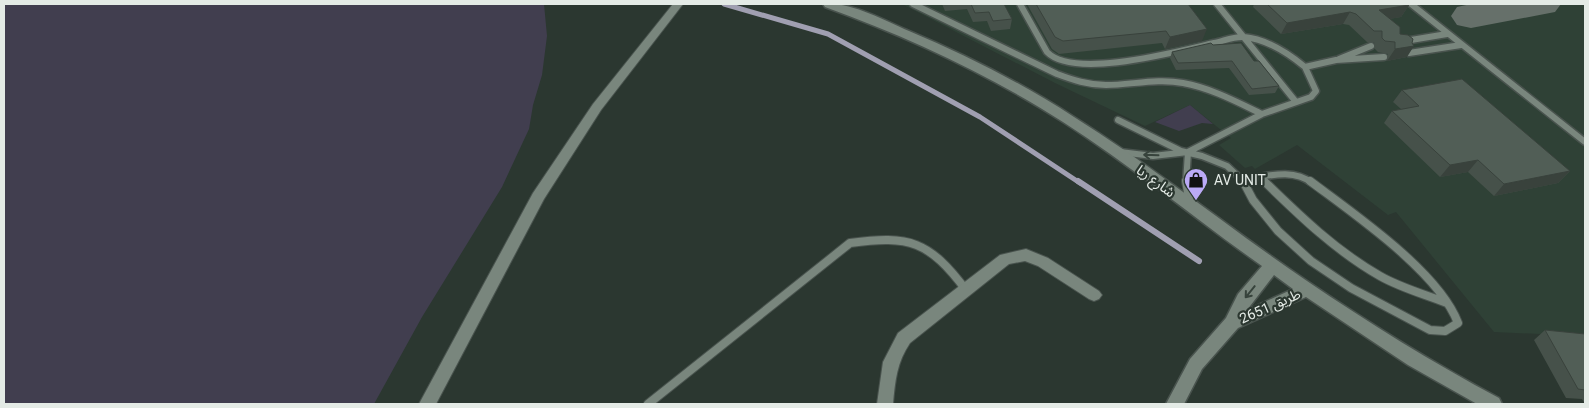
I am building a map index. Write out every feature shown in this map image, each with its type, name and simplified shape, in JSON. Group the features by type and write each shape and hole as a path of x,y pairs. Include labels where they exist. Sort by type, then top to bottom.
{"main road":[{"name":"شارع ريا","path":"829,4 911,35 1026,94 1114,151 1273,264 1408,355 1492,404"},
{"name":"طريق 2651","path":"1175,404 1196,364 1232,323 1244,299 1273,264"},
{"name":"طريق 2651","path":"1232,323 1260,312 1308,288"}],"street":[{"path":"427,404 459,348 538,197 597,107 678,4"},
{"path":"885,404 888,374 893,353 904,338 1005,259 1026,255 1043,262 1094,295"}],"lane":[{"path":"913,4 1057,74 1082,83 1105,85 1157,81 1183,83 1214,92 1262,114"},
{"path":"1020,4 1049,54 1061,60 1085,65 1117,62 1244,37 1268,43 1290,54 1305,68 1316,91 1311,97 1262,114 1188,152 1153,156 1114,151"},
{"path":"1217,4 1296,102"},
{"path":"1410,4 1585,142"},
{"path":"1396,42 1447,34"},
{"path":"1409,53 1461,45"},
{"path":"1305,68 1336,60 1371,46"},
{"path":"1336,60 1384,57"},
{"path":"1118,120 1181,151 1227,166 1242,180 1265,216 1288,241 1311,261 1351,288 1422,327 1437,332 1451,329 1458,323 1458,315 1400,250 1306,178 1292,173 1242,180"},
{"path":"1188,152 1185,178 1191,206"},
{"path":"1261,178 1305,220 1365,267 1402,287 1449,304"},
{"path":"648,404 850,243 883,238 904,241 921,247 933,253 966,290"}],"shaded area":[{"path":"4,4 544,4 547,36 542,75 533,105 529,129 502,187 422,317 374,404 4,404"},
{"path":"902,4 1585,4 1585,336 1494,332 1396,212 1388,215 1297,145 1255,169 1252,166 1245,168 1219,145 1231,138 1190,105 1145,126 1055,83"},
{"path":"1190,105 1213,124 1202,123 1179,131 1155,122"}],"building":[{"path":"971,4 1004,4 1012,19 993,21 989,12 975,13"},
{"path":"1036,4 1188,4 1207,29 1170,37 1166,31 1063,41 1055,37"},
{"path":"1267,4 1407,4 1409,5 1379,10 1400,27 1400,34 1408,35 1413,39 1412,43 1414,46 1395,49 1395,42 1385,41 1382,38 1382,31 1374,31 1356,14 1350,12 1287,23"},
{"path":"1211,43 1213,45 1241,43 1254,61 1259,61 1279,86 1252,89 1232,61 1178,63 1172,52"},
{"path":"1462,79 1570,171 1504,184 1478,160 1450,165 1392,111 1419,106 1402,90"},
{"path":"1545,330 1585,334 1585,390 1578,389"}],"waterway":[{"path":"724,4 828,34 980,117 1080,183"},
{"path":"1078,181 1199,261"}],"taxiway":[{"path":"1471,16 1541,4"}],"place":[{"name":"AV UNIT","path":"1196,201"}]}
